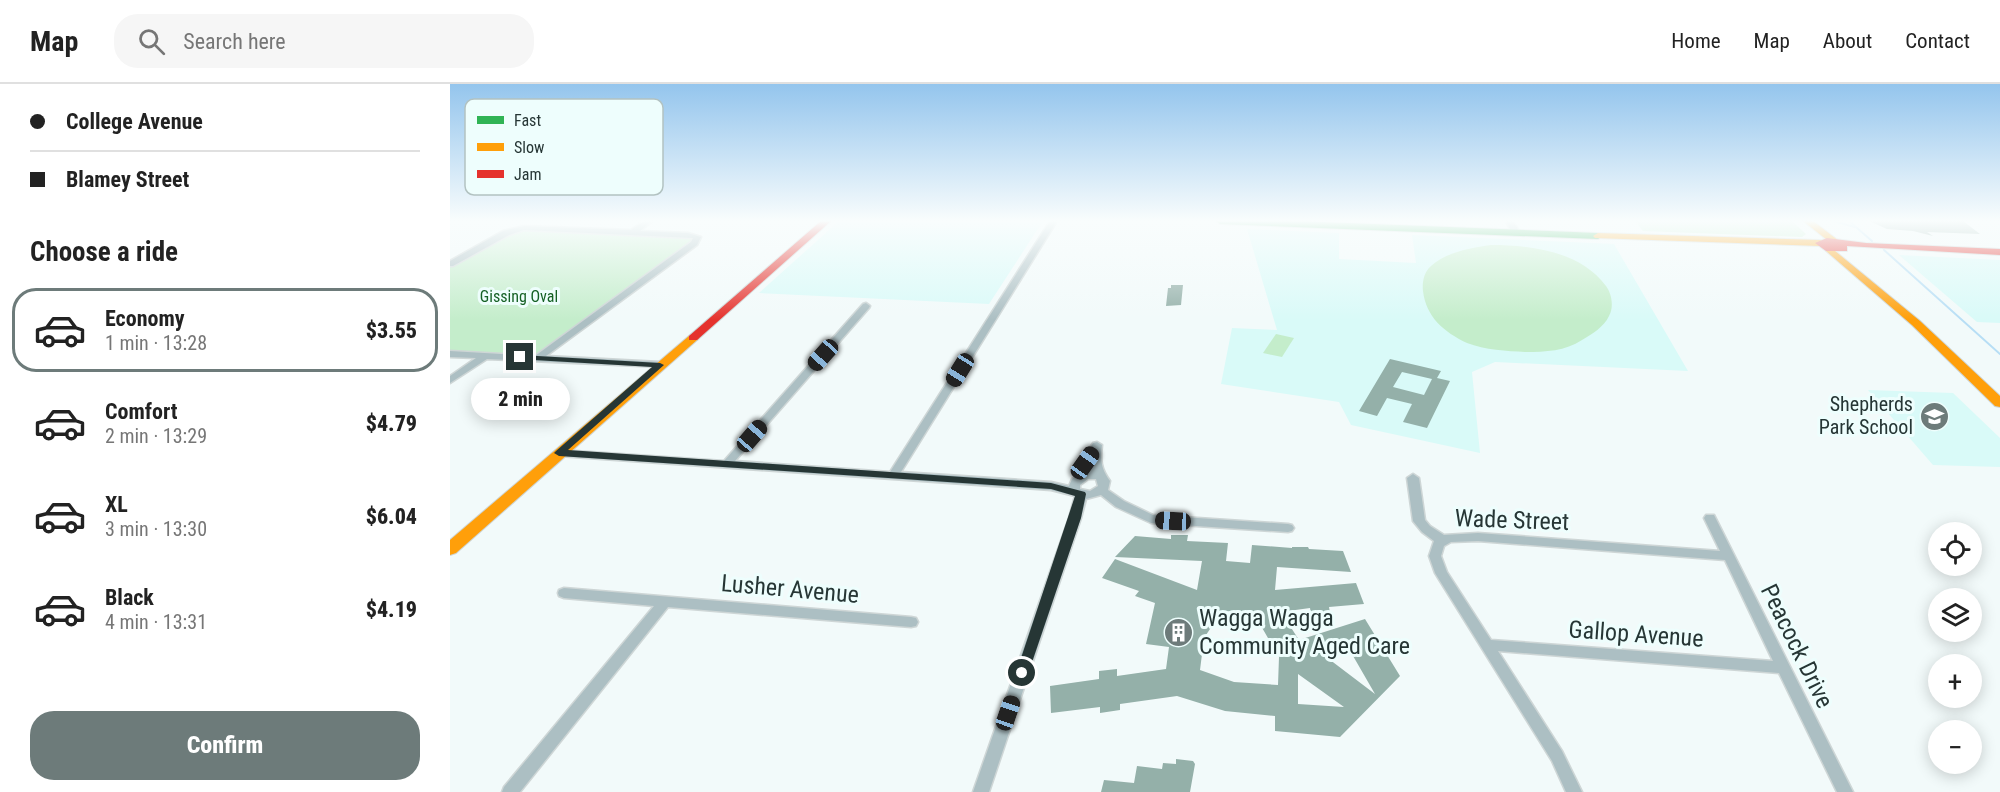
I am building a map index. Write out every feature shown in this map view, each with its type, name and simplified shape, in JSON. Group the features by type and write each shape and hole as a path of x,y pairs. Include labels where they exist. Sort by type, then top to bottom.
{"main road":[{"path":"725,308 780,254"},
{"path":"450,549 788,254"},
{"path":"1843,254 2000,402"}],"street":[{"path":"450,264 468,254"},
{"path":"538,358 678,254"},
{"path":"893,476 1032,254"},
{"path":"727,464 866,306"},
{"path":"450,354 660,365"},
{"path":"450,380 485,356"},
{"path":"559,453 1051,486 1089,486 1151,519 1288,528"},
{"path":"1413,478 1419,521 1442,540"},
{"path":"981,792 1075,518 1089,486"},
{"name":"Peacock Drive","path":"1710,519 1845,792"},
{"name":"Wade Street","path":"1574,792 1557,756 1441,573 1435,553 1438,544 1442,540 1458,536 1728,556"},
{"name":"Lusher Avenue","path":"564,593 911,622"},
{"path":"510,792 665,601"},
{"name":"Gallop Avenue","path":"1488,645 1782,668"}],"shaded area":[{"path":"802,254 1022,254 989,304 759,293"},
{"path":"1254,254 1339,254 1339,259 1416,263 1415,254 1620,254 1688,371 1495,362 1472,372 1480,453 1351,425 1339,402 1221,384 1232,328 1277,330"},
{"path":"1899,255 2000,260 2000,323 1977,322"},
{"name":"Shepherds Park School","path":"1868,390 1953,393 2000,438 2000,467 1933,465"}],"green space":[{"name":"Gissing Oval","path":"469,254 678,254 538,358 450,354 450,264"},
{"path":"1451,254 1559,254 1583,265 1606,286 1612,301 1611,312 1604,324 1597,330 1576,344 1562,349 1503,351 1467,343 1444,329 1428,309 1423,281 1429,268"},
{"path":"1276,334 1294,338 1282,357 1263,353"}],"building":[{"path":"1171,285 1183,285 1181,305 1166,306 1168,288 1171,288"},
{"path":"1390,359 1441,371 1437,378 1450,381 1427,428 1403,422 1412,404 1387,398 1377,416 1359,411","holes":["1402,372 1432,379 1424,395 1393,387"]},
{"name":"Wagga Wagga Community Aged Care","path":"1171,535 1188,535 1187,541 1228,543 1226,561 1250,563 1252,545 1343,551 1351,572 1277,567 1275,590 1356,583 1364,604 1329,607 1330,613 1311,614 1310,608 1281,612 1299,640 1365,619 1400,676 1340,737 1275,731 1275,716 1225,711 1177,696 1120,704 1120,710 1100,713 1100,707 1051,713 1050,686 1099,679 1099,671 1117,669 1117,676 1166,669 1169,647 1146,644 1155,603 1135,596 1139,591 1102,578 1115,559 1197,590 1202,561 1115,557 1135,536 1171,539","holes":["1222,611 1253,612 1279,657 1278,685 1234,682 1200,670 1204,638","1345,642 1375,694 1317,650","1298,674 1344,707 1298,704"]},
{"path":"1176,759 1193,761 1195,764 1190,792 1101,792 1104,780 1134,783 1137,766 1162,769 1163,763 1176,764"}],"waterway":[{"path":"1889,254 2000,354"}],"traffic: slow":[{"path":"1835,254 1916,323 2000,403"},
{"path":"450,549 693,338"}],"traffic: jam":[{"path":"693,338 789,254"}],"place":[{"name":"Shepherds Park School","path":"1934,416"},
{"name":"Wagga Wagga Community Aged Care","path":"1178,632"}],"route":[{"path":"520,357 660,365 559,453 1051,486 1081,494 1075,518 1022,673"}]}
